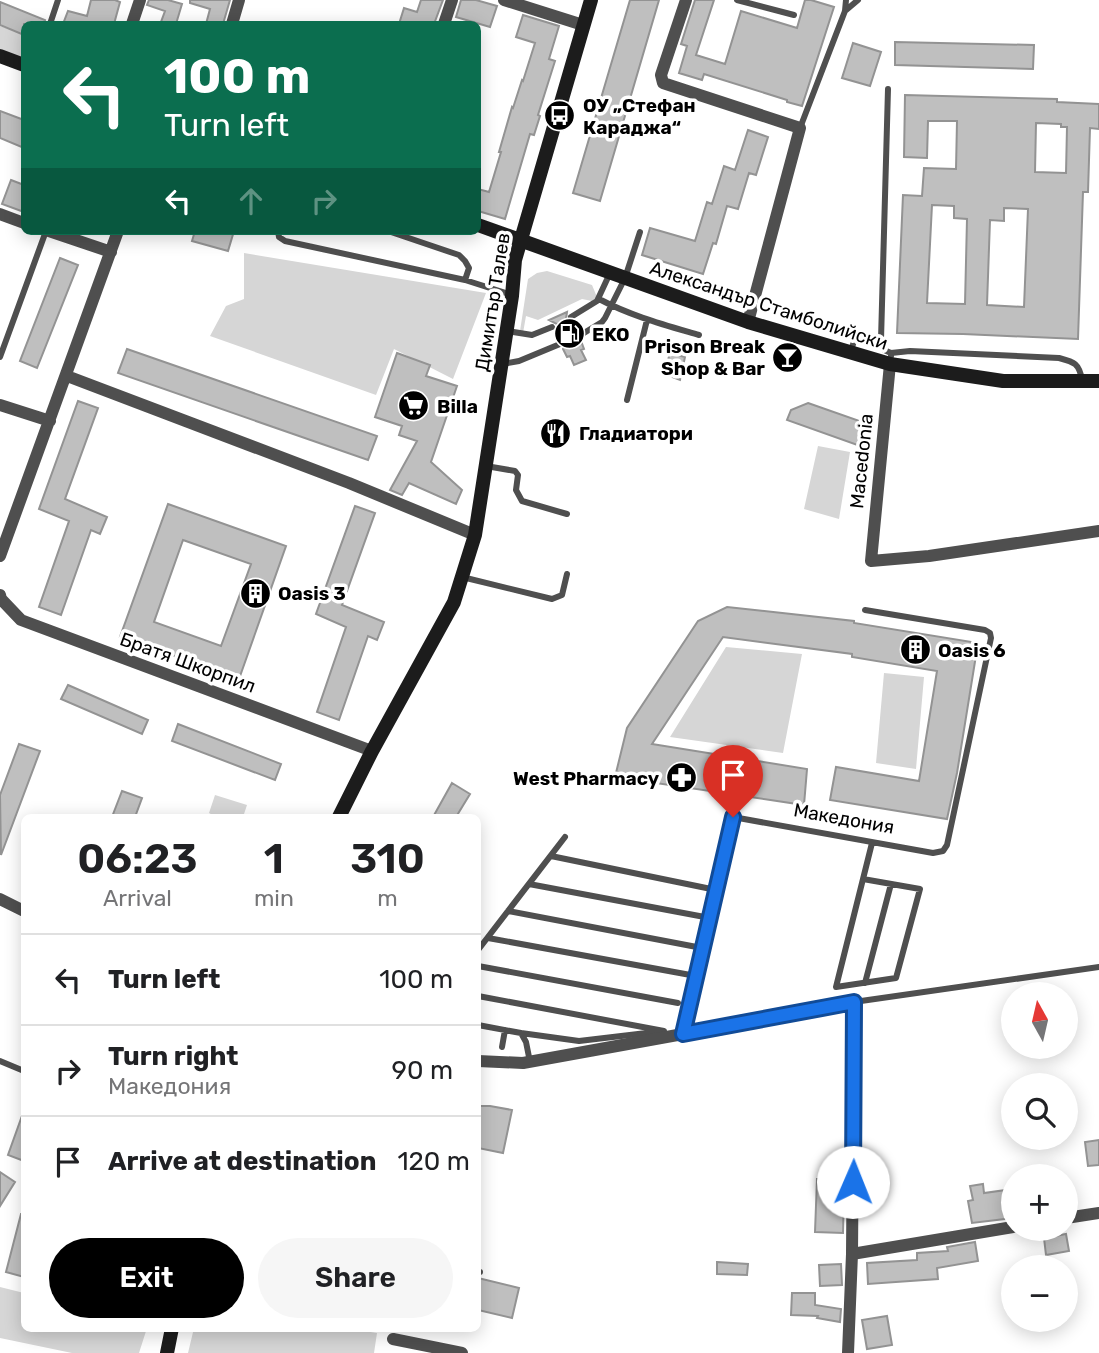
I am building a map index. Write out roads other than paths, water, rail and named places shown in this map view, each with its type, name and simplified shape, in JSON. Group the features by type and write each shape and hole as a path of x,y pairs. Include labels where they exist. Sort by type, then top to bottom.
{"street":[{"path":"133,21 140,0"},
{"path":"233,21 239,0"},
{"path":"445,21 452,0"},
{"path":"504,0 583,25"},
{"name":"Димитър Талев","path":"340,814 454,602 475,535 520,241 591,0"},
{"path":"686,0 661,75 663,83 800,128 748,322"},
{"path":"0,56 21,64"},
{"path":"0,214 21,222"},
{"name":"Александър Стамболийски","path":"481,226 748,322 850,353 1003,381 1099,381"},
{"path":"60,235 111,252"},
{"path":"0,556 117,235"},
{"name":"Macedonia","path":"891,359 871,561 929,556 1099,531"},
{"path":"66,376 349,483 475,535"},
{"path":"0,405 50,421"},
{"name":"Братя Шкорпил","path":"0,595 20,620 372,751"},
{"name":"Македония","path":"683,1034 733,817"},
{"path":"0,899 21,910"},
{"path":"848,1353 852,1254 854,1002"},
{"path":"481,1061 530,1062 683,1034"},
{"path":"1078,1216 1099,1213"},
{"path":"852,1254 1001,1229"},
{"path":"167,1353 171,1332"},
{"path":"393,1339 462,1353"}],"lane":[{"path":"51,21 58,0"},
{"path":"737,0 794,15"},
{"path":"800,128 845,11 846,0"},
{"path":"845,11 858,0"},
{"path":"888,89 881,340 884,350 891,359 910,351 1059,358 1074,362 1080,370 1082,382"},
{"path":"579,336 602,322 612,306 625,278 640,232"},
{"path":"0,357 46,235"},
{"path":"279,235 285,241 465,280 512,296"},
{"path":"400,235 459,255 469,268 465,280"},
{"path":"571,317 599,299 610,273"},
{"path":"599,299 647,320 699,335"},
{"path":"627,400 647,320"},
{"path":"507,331 532,334 552,327"},
{"path":"850,353 858,331"},
{"path":"501,364 560,344"},
{"path":"486,466 515,471 518,475 516,491 522,501 567,514"},
{"path":"462,577 552,599 562,595 567,574"},
{"name":"Македония","path":"733,817 933,853 943,851 947,845 990,633 865,610"},
{"path":"481,946 565,837"},
{"path":"863,879 920,889 896,978 836,987 863,879 872,843"},
{"path":"551,856 716,890"},
{"path":"529,884 710,918"},
{"path":"865,983 891,884"},
{"path":"508,911 703,948"},
{"path":"488,938 696,976"},
{"path":"481,967 678,1003"},
{"path":"683,1034 854,1002 1099,967"},
{"path":"481,997 664,1031 579,1041 481,1026"},
{"path":"502,1047 505,1030"},
{"path":"521,1033 526,1042 530,1062"},
{"path":"0,1061 21,1069"}],"place":[{"name":"ОУ „Стефан Караджа“","path":"560,116"},
{"name":"EKO","path":"569,334"},
{"name":"Prison Break Shop & Bar","path":"788,357"},
{"name":"Billa","path":"414,406"},
{"name":"Гладиатори","path":"556,433"},
{"name":"Oasis 3","path":"255,593"},
{"name":"Oasis 6","path":"915,650"},
{"name":"West Pharmacy","path":"682,778"}]}
